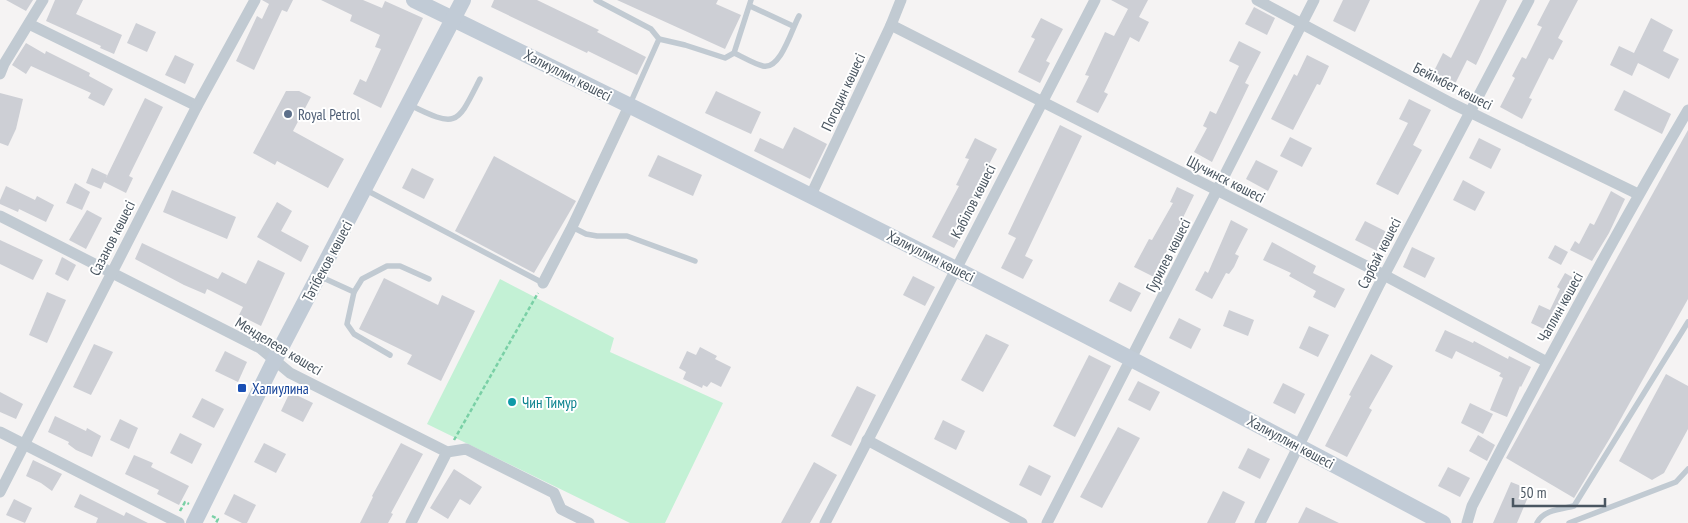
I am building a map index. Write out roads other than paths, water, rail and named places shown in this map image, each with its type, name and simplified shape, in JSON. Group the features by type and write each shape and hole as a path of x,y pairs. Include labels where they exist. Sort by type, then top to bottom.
{"main road":[{"name":"Халиуллин көшесі","path":"414,0 811,195 1131,358 1442,523"},
{"name":"Тәтібеков көшесі","path":"194,523 275,359 463,0"}],"street":[{"path":"0,74 4,64 43,0"},
{"name":"Сазанов көшесі","path":"0,492 196,106 255,0"},
{"name":"Погодин көшесі","path":"811,195 901,0"},
{"name":"Кабілов көшесі","path":"825,523 1094,0"},
{"name":"Бейімбет көшесі","path":"1257,0 1470,112 1638,194"},
{"name":"Гурилев көшесі","path":"1046,523 1314,0"},
{"name":"Сарбай көшесі","path":"1260,523 1384,275 1529,0"},
{"path":"29,24 196,106"},
{"name":"Щучинск көшесі","path":"891,25 1384,275 1547,362"},
{"path":"543,283 572,227 629,106"},
{"name":"Чаплин көшесі","path":"1467,523 1472,506 1547,362 1638,194 1688,110"},
{"name":"Менделеев көшесі","path":"0,216 260,348 290,373 447,452 466,449 554,493 561,509 589,523"},
{"path":"0,432 179,523"},
{"path":"867,440 1022,523"},
{"path":"411,523 447,452"}],"lane":[{"path":"596,0 651,29 659,39 725,58 734,53 750,3 793,26"},
{"path":"734,53 764,66 771,66 780,59 799,16"},
{"path":"629,106 659,39"},
{"path":"409,104 442,119 452,120 462,113 480,79"},
{"path":"364,190 543,283"},
{"path":"572,227 586,234 597,236 627,236 695,261"},
{"path":"390,355 354,334 348,324 354,292 362,279 387,266 400,266 428,279"},
{"path":"319,276 354,292"},
{"path":"1537,523 1548,512 1574,506 1687,325"},
{"path":"1569,523 1676,482 1688,469"}],"place":[{"name":"Royal Petrol","path":"288,114"},
{"name":"Халиулина","path":"242,388"},
{"name":"Чин Тимур","path":"512,402"}]}
